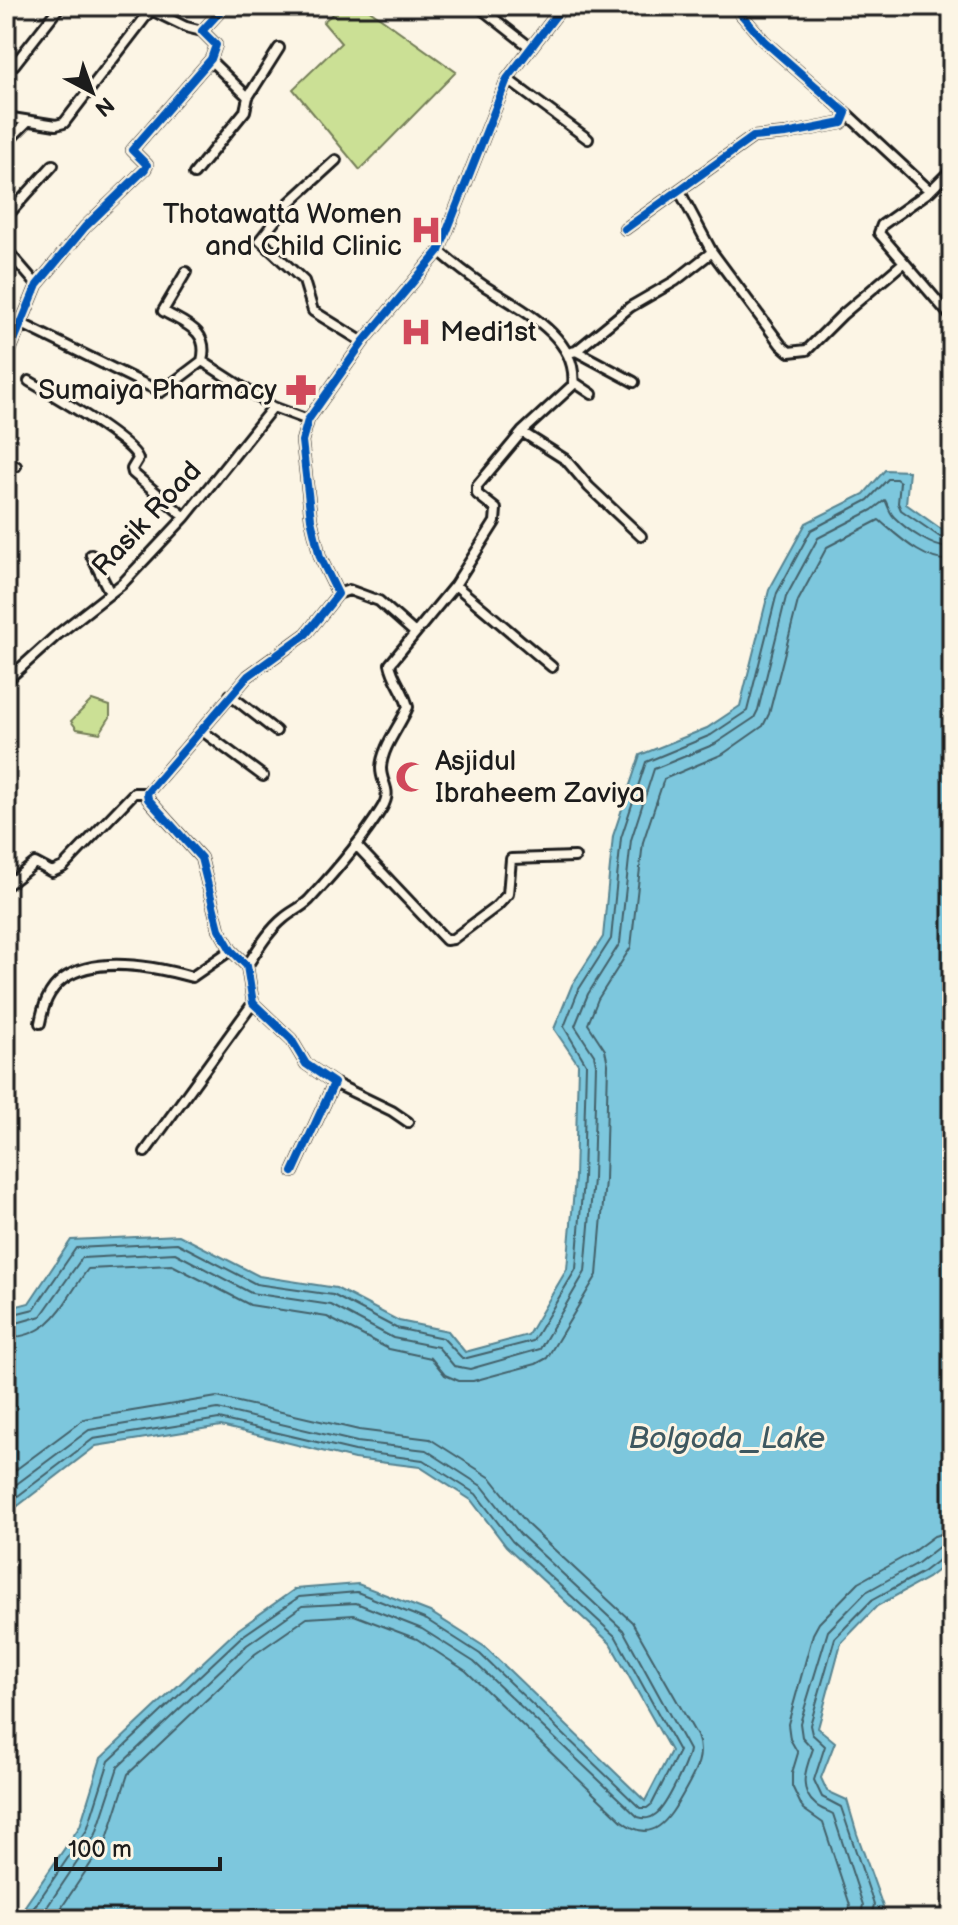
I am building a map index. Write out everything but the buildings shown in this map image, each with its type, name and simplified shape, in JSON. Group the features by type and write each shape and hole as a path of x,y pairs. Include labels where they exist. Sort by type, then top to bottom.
{"street":[{"path":"14,65 60,6"},
{"path":"202,31 225,6"},
{"path":"478,6 530,47"},
{"path":"338,594 320,557 311,519 302,441 308,420 363,342 439,251 507,79 563,6"},
{"path":"734,6 764,41 930,191"},
{"path":"6,117 56,125 68,120 147,9 202,31 216,45 210,60 132,150 147,165 145,169 85,227 37,285 6,360"},
{"path":"194,174 245,111 248,97 279,48"},
{"path":"210,60 248,97"},
{"path":"507,79 588,139"},
{"path":"625,229 753,137 842,123 846,113"},
{"path":"6,143 27,122"},
{"path":"336,160 289,203 260,240 304,281 313,311 363,342"},
{"path":"6,217 53,165"},
{"path":"952,169 930,191 882,225 879,233 952,318"},
{"path":"679,190 712,252 789,352 807,350 842,315 903,263"},
{"path":"6,249 37,285"},
{"path":"439,251 547,328 572,352 634,382"},
{"path":"572,352 630,307 675,281 712,252"},
{"path":"20,323 161,392 202,361 206,348 199,332 163,311 186,272"},
{"path":"247,966 266,936 286,915 296,912 309,899 356,845 384,805 388,789 381,772 383,754 408,707 404,693 393,679 390,664 455,585 495,522 496,509 477,494 477,486 522,432 573,385 572,352"},
{"path":"202,361 273,407 308,420"},
{"path":"29,381 86,414 135,449 138,459 133,464 133,473 185,517"},
{"path":"574,382 592,394"},
{"name":"Rasik Road","path":"6,681 57,635 122,584 185,517 273,407"},
{"path":"522,432 566,460 589,487 641,536"},
{"path":"6,462 16,466"},
{"path":"91,555 110,593"},
{"path":"455,585 552,667"},
{"path":"6,886 35,863 52,872 63,867 134,793 147,793 248,676 306,634 338,594 349,590 379,601 415,633"},
{"path":"230,695 276,731"},
{"path":"201,730 263,776"},
{"path":"147,793 148,799 201,858 219,929 231,950 247,966 253,1003 291,1039 306,1064 334,1083 408,1122"},
{"path":"356,845 446,940 453,939 508,894 511,859 575,857"},
{"path":"40,1023 45,1000 63,979 86,970 107,965 166,969 192,977 231,950"},
{"path":"145,1152 253,1003"},
{"path":"293,1172 334,1083"}],"green space":[{"path":"342,6 364,6 456,72 360,170 293,89 341,43 323,22"},
{"path":"92,700 110,706 110,717 100,733 77,729 71,721"}],"water":[{"name":"Bolgoda_Lake","path":"885,470 909,471 906,504 944,531 952,527 952,1559 928,1578 877,1606 841,1643 818,1728 835,1742 821,1778 827,1791 847,1800 883,1907 877,1919 16,1919 80,1826 101,1758 236,1631 295,1589 358,1584 430,1612 485,1647 645,1801 671,1751 610,1643 506,1546 471,1500 420,1467 354,1459 221,1426 96,1446 6,1515 6,1309 29,1303 71,1240 179,1235 259,1276 336,1288 399,1321 448,1331 465,1352 528,1335 567,1269 575,1178 578,1064 554,1029 572,985 603,937 613,836 640,755 707,728 740,706 769,590 806,523 864,494"}],"cycle path":[{"path":"6,360 37,285 85,227 145,169 147,165 132,150 211,59 216,45 202,31 225,6"},
{"path":"293,1172 334,1083 306,1064 291,1039 253,1003 247,966 231,950 219,929 201,858 148,799 147,793 248,676 306,634 338,594 320,557 311,519 302,441 308,420 363,342 439,251 507,79 563,6"},
{"path":"625,229 753,137 842,123 846,113 764,41 734,6"}],"place":[{"name":"Thotawatta Women and Child Clinic","path":"426,230"},
{"name":"Medi1st","path":"416,332"},
{"name":"Sumaiya Pharmacy","path":"301,390"},
{"name":"Asjidul Ibraheem Zaviya","path":"411,777"}]}
